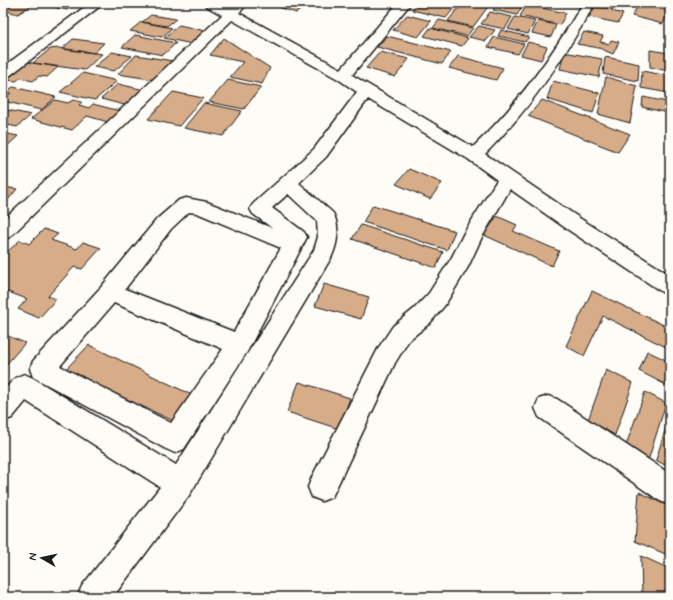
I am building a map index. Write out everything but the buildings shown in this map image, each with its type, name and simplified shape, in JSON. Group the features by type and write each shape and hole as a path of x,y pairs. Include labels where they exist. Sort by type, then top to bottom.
{"street":[{"path":"3,74 98,3"},
{"path":"210,3 236,9 366,91 474,155 574,224 670,286"},
{"path":"342,76 405,3"},
{"path":"474,155 511,118 530,94 560,53 590,3"},
{"path":"3,232 236,9"},
{"path":"293,245 200,207 186,205 164,224 110,292 42,369 175,440 239,345 293,245 297,237 260,209 320,154 366,91"},
{"path":"322,487 386,356 401,333 422,316 437,299 461,261 471,238 507,178"},
{"path":"93,597 180,484 324,252 328,237 326,218 288,184"},
{"path":"110,292 239,345"},
{"path":"3,409 24,386 180,484"},
{"path":"548,408 670,491"}]}
